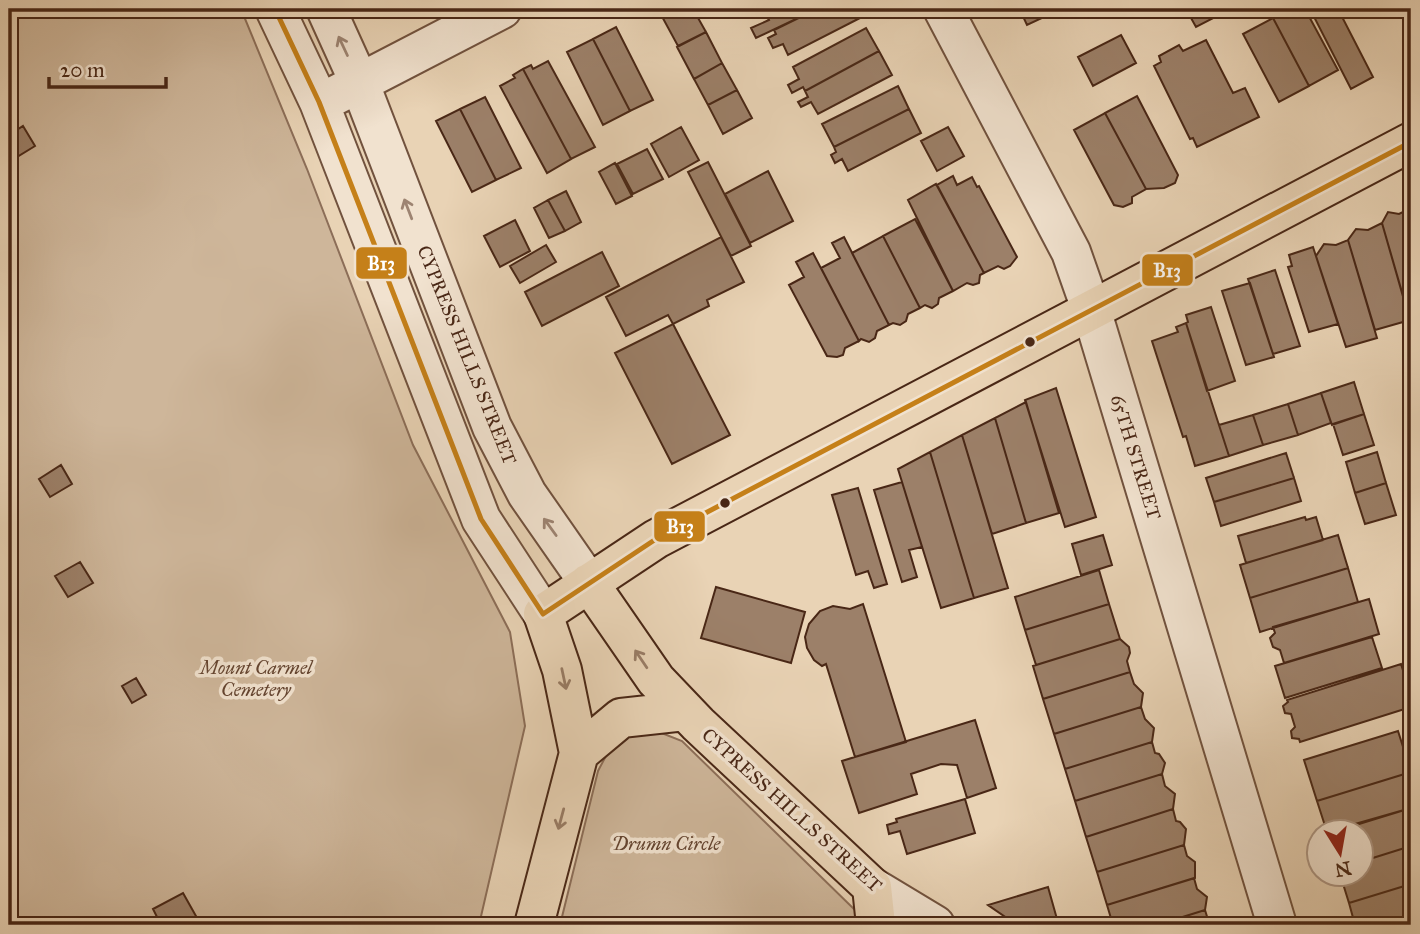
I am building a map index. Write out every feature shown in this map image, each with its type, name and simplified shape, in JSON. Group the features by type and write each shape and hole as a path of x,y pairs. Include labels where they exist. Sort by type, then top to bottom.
{"main road":[{"path":"534,925 579,753 562,670 543,614 656,539 1411,142"},
{"name":"CYPRESS HILLS STREET","path":"589,583 656,680 685,711 872,887"},
{"path":"579,753 621,718 685,711"},
{"path":"872,887 876,925"}],"street":[{"path":"275,9 319,102 481,519 543,614"},
{"name":"CYPRESS HILLS STREET","path":"326,9 360,84 492,427 527,494 589,583"},
{"path":"319,102 360,84 502,9"},
{"name":"65TH STREET","path":"943,9 1071,253 1091,309 1277,925"},
{"name":"CYPRESS HILLS STREET","path":"872,887 935,925"}],"green space":[{"name":"Mount Carmel Cemetery","path":"9,9 241,9 307,169 413,445 510,632 525,726 479,925 9,925"},
{"name":"Drumn Circle","path":"654,730 682,741 856,911 859,925 560,925 598,771 619,740 632,734"}],"building":[{"path":"693,9 706,32 678,46 659,11"},
{"path":"763,9 817,9 756,38 751,28 769,20"},
{"path":"817,9 855,9 860,18 788,55 783,44 773,48 768,38 776,34 774,30"},
{"path":"1014,9 1061,9 1027,25 1021,12 1016,14"},
{"path":"1186,9 1229,9 1229,10 1196,27"},
{"path":"1290,9 1305,9 1338,70 1309,86 1273,18"},
{"path":"1310,9 1338,9 1373,77 1351,89"},
{"path":"1273,18 1309,86 1279,102 1243,34"},
{"path":"616,27 653,100 630,111 593,39"},
{"path":"866,28 879,51 805,91 803,87 792,93 788,85 799,79 793,67"},
{"path":"706,32 722,63 694,79 677,47"},
{"path":"1121,35 1136,63 1093,86 1078,57"},
{"path":"593,39 630,111 603,125 567,52"},
{"path":"1206,40 1233,93 1245,88 1259,117 1197,147 1193,138 1190,139 1154,66 1161,62 1159,56 1179,45 1183,51"},
{"path":"879,51 892,75 818,114 811,102 801,107 798,102 808,97 805,91"},
{"path":"548,61 595,147 571,159 523,69 531,65 533,69"},
{"path":"722,63 737,90 708,105 694,79"},
{"path":"523,69 571,159 547,173 500,86 515,78 513,75"},
{"path":"898,86 909,109 834,147 822,124"},
{"path":"737,90 752,118 723,134 708,105"},
{"path":"1137,96 1178,175 1175,183 1164,188 1146,189 1105,113"},
{"path":"485,97 521,168 496,180 460,109"},
{"path":"460,109 496,180 472,192 436,121"},
{"path":"909,109 921,133 848,171 842,159 835,163 831,155 836,152 834,147"},
{"path":"1105,113 1146,189 1132,197 1132,203 1123,207 1114,205 1074,130"},
{"path":"23,126 35,146 12,160 9,154 9,135"},
{"path":"681,127 699,160 669,177 651,144"},
{"path":"948,127 964,156 937,171 921,141"},
{"path":"647,149 663,179 633,194 617,164"},
{"path":"708,162 751,246 731,256 688,172"},
{"path":"615,163 632,196 616,204 599,172"},
{"path":"768,171 793,221 750,243 725,194"},
{"path":"953,176 957,185 972,177 977,187 979,186 1017,257 1010,266 1004,269 998,266 984,273 937,185"},
{"path":"936,184 984,273 980,275 979,283 967,283 953,291 908,200"},
{"path":"566,191 581,222 565,231 548,200"},
{"path":"548,200 565,231 549,238 534,208"},
{"path":"1411,208 1411,313 1408,314 1382,223 1388,212 1399,214"},
{"path":"915,219 953,291 939,298 938,304 932,308 925,305 920,308 883,236"},
{"path":"515,220 530,251 500,267 484,236"},
{"path":"1382,223 1410,320 1375,330 1348,240 1356,229 1368,230"},
{"path":"883,236 920,308 908,314 906,321 900,325 889,325 852,253"},
{"path":"721,237 744,282 707,300 709,306 673,324 668,315 626,336 606,297"},
{"path":"844,237 889,325 877,331 875,338 869,342 861,339 859,341 821,268 840,258 832,243"},
{"path":"1348,240 1377,338 1346,347 1316,256 1324,244 1336,245"},
{"path":"546,245 556,262 520,283 510,266"},
{"path":"1313,247 1338,324 1309,332 1288,267 1292,266 1289,255"},
{"path":"602,252 619,286 542,326 525,292"},
{"path":"813,253 859,341 845,348 843,355 837,357 827,356 789,285 804,277 796,262"},
{"path":"1275,270 1300,346 1273,354 1248,279"},
{"path":"1250,283 1274,357 1246,365 1222,291"},
{"path":"1211,307 1235,381 1207,391 1186,323 1186,315"},
{"path":"1186,323 1229,456 1195,466 1152,341 1178,332 1176,327"},
{"path":"673,324 730,435 672,464 615,353"},
{"path":"1354,382 1364,414 1332,425 1321,393"},
{"path":"1056,388 1096,517 1065,527 1025,400"},
{"path":"1321,393 1331,423 1298,435 1288,404"},
{"path":"1026,402 1059,513 1026,523 995,418"},
{"path":"1288,404 1298,435 1263,445 1253,415"},
{"path":"1364,414 1374,445 1343,455 1333,424"},
{"path":"1253,415 1263,445 1229,456 1219,425"},
{"path":"995,418 1026,523 992,534 962,435"},
{"path":"962,435 1008,588 974,598 930,452"},
{"path":"930,452 974,598 941,608 898,469"},
{"path":"1377,452 1386,483 1355,493 1346,462"},
{"path":"1286,453 1294,478 1214,502 1206,478"},
{"path":"61,465 72,484 50,497 39,479"},
{"path":"1294,478 1301,501 1221,526 1214,502"},
{"path":"902,482 922,547 909,550 917,577 902,582 874,490"},
{"path":"1386,483 1396,515 1365,524 1355,493"},
{"path":"858,488 887,584 874,588 868,571 856,575 832,495"},
{"path":"1305,517 1306,520 1316,517 1323,540 1246,563 1238,536"},
{"path":"1103,535 1112,565 1081,575 1072,544"},
{"path":"1338,535 1348,568 1250,598 1240,565"},
{"path":"80,562 93,583 68,597 55,576"},
{"path":"1348,568 1358,602 1260,632 1250,598"},
{"path":"1099,570 1109,604 1025,630 1015,597"},
{"path":"716,587 805,612 791,663 701,638"},
{"path":"1369,599 1379,634 1284,663 1280,650 1273,647 1270,638 1275,633 1273,627"},
{"path":"863,604 906,742 855,757 826,664 822,666 814,660 807,648 805,637 809,624 820,611 833,606 850,609"},
{"path":"1109,604 1120,639 1036,665 1025,630"},
{"path":"1372,637 1382,668 1285,698 1275,666"},
{"path":"1120,639 1129,647 1127,661 1130,672 1043,699 1033,666"},
{"path":"1401,664 1411,696 1411,707 1300,742 1299,739 1292,738 1291,731 1295,727 1291,714 1285,713 1283,706 1287,700"},
{"path":"1130,672 1134,684 1143,693 1141,707 1054,734 1043,699"},
{"path":"136,678 146,695 132,703 122,686"},
{"path":"1141,707 1145,719 1154,728 1152,742 1065,769 1054,734"},
{"path":"975,720 996,788 967,798 957,765 941,764 911,774 917,794 859,813 842,761"},
{"path":"1398,731 1411,772 1317,801 1304,760"},
{"path":"1152,742 1155,753 1159,754 1165,763 1162,774 1075,801 1065,769"},
{"path":"1411,772 1411,808 1374,819 1322,818 1317,801"},
{"path":"1162,774 1165,786 1175,794 1173,809 1086,837 1075,801"},
{"path":"965,799 975,833 907,854 900,831 889,834 887,825 897,822 896,819"},
{"path":"1411,808 1411,846 1374,858 1374,819"},
{"path":"1173,809 1176,821 1186,829 1184,845 1097,872 1086,837"},
{"path":"1184,845 1187,856 1195,862 1195,878 1107,905 1097,872"},
{"path":"1411,846 1411,884 1349,903 1344,888 1374,888 1374,858"},
{"path":"1194,878 1197,889 1207,897 1205,910 1157,925 1113,925 1107,905"},
{"path":"1411,884 1411,921 1398,925 1355,925 1349,903"},
{"path":"1048,887 1057,919 1037,925 1017,925 988,905"},
{"path":"183,893 201,925 161,925 153,909"},
{"path":"1205,910 1209,923 1213,925 1157,925"},
{"path":"1067,917 1073,925 1037,925 1057,919"}],"transit line":[{"name":"B13","path":"275,9 319,102 481,519 543,614 656,539 1411,142"}]}
